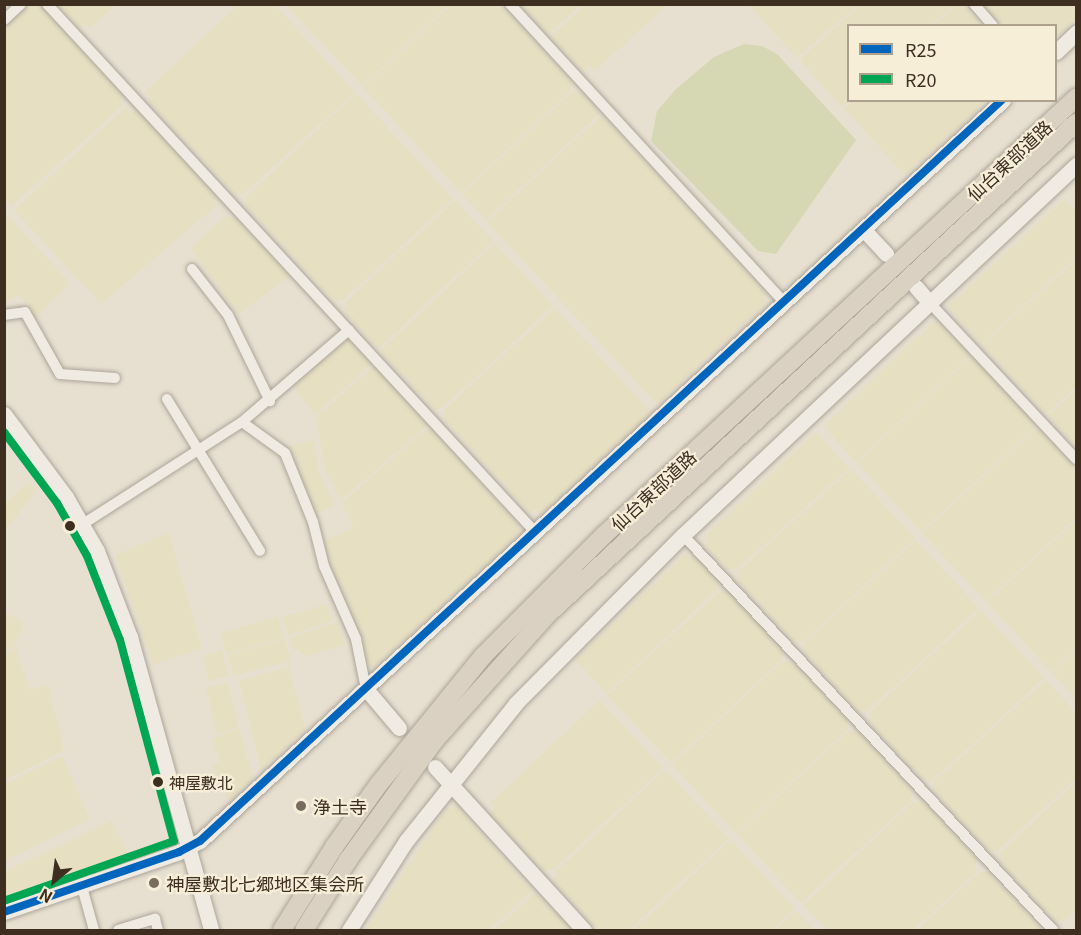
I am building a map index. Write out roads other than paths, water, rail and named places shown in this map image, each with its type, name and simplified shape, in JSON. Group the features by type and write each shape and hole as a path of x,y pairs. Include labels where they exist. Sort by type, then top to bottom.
{"highway":[{"name":"仙台東部道路","path":"282,930 334,847 379,784 483,656 603,536 1077,98"},
{"name":"仙台東部道路","path":"304,930 348,860 434,741 549,613 1077,123"}],"street":[{"path":"4,20 21,4"},
{"path":"47,4 536,533"},
{"path":"510,4 784,302"},
{"path":"974,4 991,24"},
{"path":"1057,51 1077,33"},
{"path":"4,912 82,887 187,848 200,841 1001,102"},
{"path":"349,930 406,841 448,785 516,704 684,535 1077,165"},
{"path":"863,229 886,254"},
{"path":"192,269 228,315 270,401"},
{"path":"916,287 1077,459"},
{"path":"4,315 25,312 60,374 115,378"},
{"path":"83,524 242,422 270,401 348,330"},
{"path":"167,399 197,453 235,507 260,551"},
{"path":"4,414 83,524 130,637 211,930"},
{"path":"242,422 285,453 313,522 324,566 356,639 366,689 399,728"},
{"path":"684,535 1053,930"},
{"path":"435,767 448,785 584,930"},
{"path":"82,887 94,930"},
{"path":"118,930 156,919 158,930"}],"place":[{"name":"神屋敷北","path":"158,782"},
{"name":"浄土寺","path":"301,806"},
{"name":"神屋敷北七郷地区集会所","path":"154,883"}]}
